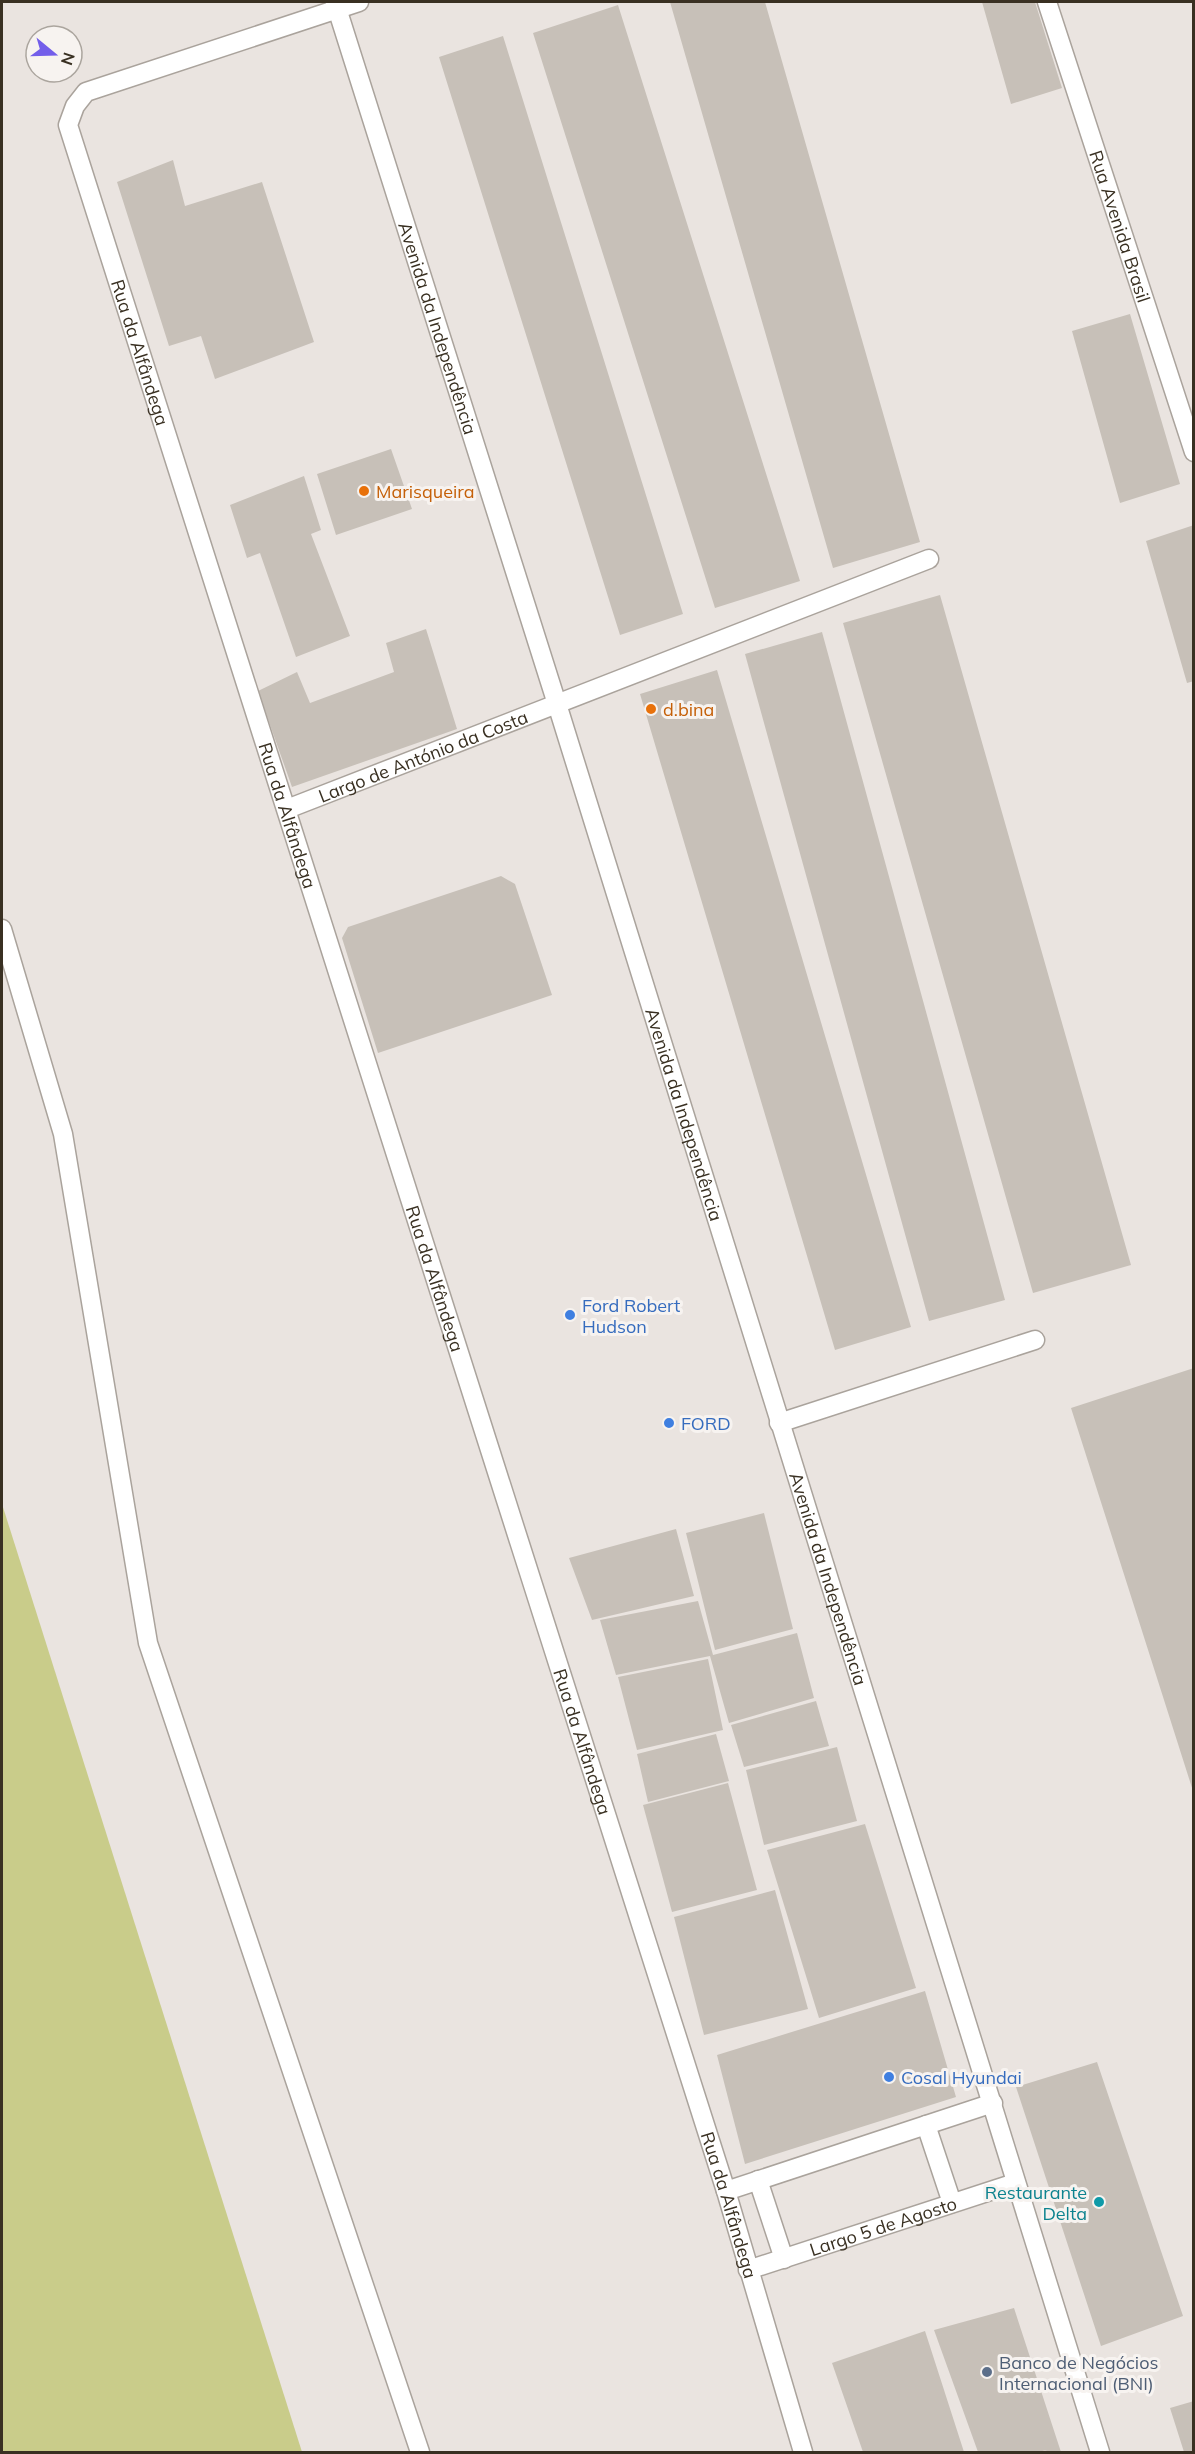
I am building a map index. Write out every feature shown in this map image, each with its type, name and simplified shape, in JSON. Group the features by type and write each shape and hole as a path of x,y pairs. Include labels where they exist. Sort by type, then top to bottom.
{"street":[{"path":"336,5 359,2"},
{"name":"Rua Avenida Brasil","path":"1047,2 1194,452"},
{"name":"Rua da Alfândega","path":"336,5 86,92 75,106 68,125 726,2191 803,2452"},
{"name":"Avenida da Independência","path":"336,5 557,704 1100,2452"},
{"name":"Largo de António da Costa","path":"287,809 929,559"},
{"path":"2,929 63,1134 148,1643 420,2452"},
{"path":"779,1423 1035,1340"},
{"path":"726,2191 993,2103"},
{"name":"Largo 5 de Agosto","path":"758,2180 784,2259 952,2203 926,2124"},
{"path":"952,2203 1016,2183"},
{"path":"748,2270 784,2259"}],"shaded area":[{"path":"2,1504 302,2452 2,2452"}],"building":[{"path":"670,2 765,2 920,542 833,568"},
{"path":"982,2 1035,2 1062,88 1011,104"},
{"path":"618,5 800,581 715,608 533,33"},
{"path":"503,36 683,614 620,635 439,57"},
{"path":"173,160 185,206 262,182 314,342 215,379 201,336 169,346 117,182"},
{"path":"1130,314 1180,484 1120,503 1072,331"},
{"name":"Marisqueira","path":"391,449 412,509 336,535 317,474"},
{"path":"304,476 321,530 311,534 350,636 296,657 260,553 247,558 230,505"},
{"path":"1194,525 1194,681 1187,683 1146,541"},
{"path":"940,595 1131,1265 1033,1293 843,623"},
{"path":"426,629 457,729 292,787 258,691 297,672 310,703 394,672 386,643"},
{"path":"822,632 1005,1300 929,1321 745,654"},
{"path":"717,670 911,1327 835,1350 640,694"},
{"path":"501,876 515,884 552,995 378,1053 342,938 348,927"},
{"path":"1194,1368 1194,1791 1193,1791 1071,1408"},
{"path":"764,1513 793,1629 715,1650 686,1533"},
{"path":"676,1529 694,1596 592,1620 569,1558"},
{"path":"698,1601 713,1655 797,1633 814,1698 729,1723 710,1656 616,1675 600,1620"},
{"path":"708,1659 723,1730 637,1750 618,1677"},
{"path":"816,1701 829,1746 744,1767 731,1725"},
{"path":"716,1734 729,1781 648,1802 637,1754"},
{"path":"837,1747 857,1821 764,1845 746,1770"},
{"path":"728,1783 757,1890 672,1912 643,1805"},
{"path":"865,1824 916,1988 819,2018 767,1850"},
{"path":"775,1890 808,2009 704,2035 674,1917"},
{"path":"925,1991 956,2097 745,2164 717,2055"},
{"name":"Restaurante Delta","path":"1097,2062 1183,2316 1101,2346 1016,2087"},
{"path":"1014,2308 1061,2452 1041,2452 1047,2450 978,2452 934,2330"},
{"path":"925,2331 964,2452 863,2452 832,2363"},
{"path":"1194,2401 1194,2452 1184,2452 1170,2408"}],"place":[{"name":"Marisqueira","path":"364,491"},
{"name":"d.bina","path":"651,709"},
{"name":"Ford Robert Hudson","path":"570,1315"},
{"name":"FORD","path":"669,1423"},
{"name":"Cosal Hyundai","path":"889,2077"},
{"name":"Restaurante Delta","path":"1099,2202"},
{"name":"Banco de Negócios Internacional (BNI)","path":"987,2372"}]}
